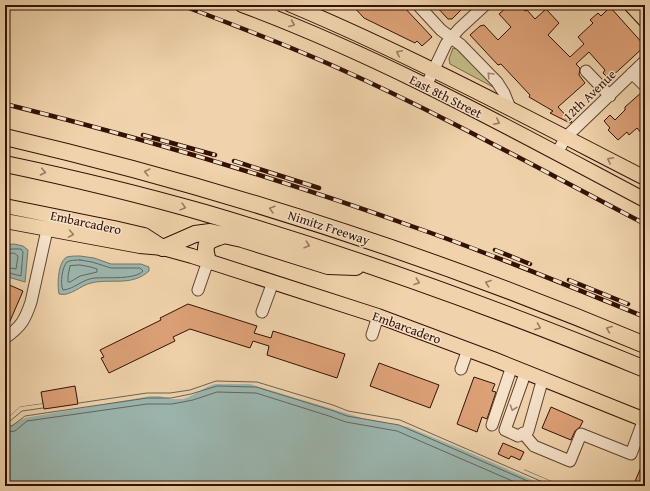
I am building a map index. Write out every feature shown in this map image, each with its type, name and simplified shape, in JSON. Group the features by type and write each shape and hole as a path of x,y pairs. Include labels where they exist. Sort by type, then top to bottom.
{"highway":[{"path":"5,133 64,151"},
{"name":"Nimitz Freeway","path":"5,137 161,176 287,213 365,239 523,296 645,344"},
{"name":"Nimitz Freeway","path":"5,164 126,192 204,213 380,268 645,369"},
{"path":"163,248 195,234 210,232 225,235 328,266 380,268"},
{"path":"208,261 205,248 208,242 212,239 225,235"}],"main road":[{"name":"East 8th Street","path":"242,5 272,10 426,86 645,200"},
{"name":"East 8th Street","path":"291,5 358,34 434,70 645,178"},
{"path":"631,5 645,20"},
{"name":"Embarcadero","path":"5,206 144,235 163,248"},
{"name":"Embarcadero","path":"5,221 47,230 140,246 163,248 208,261 378,316 526,371 645,419"}],"street":[{"path":"418,5 441,30 462,45 497,82 504,93 510,108"},
{"path":"426,86 446,44 485,5"},
{"name":"12th Avenue","path":"557,153 566,137 645,61"},
{"path":"586,71 610,96"},
{"path":"632,73 645,86"},
{"path":"5,338 16,330 23,322 28,312 47,230"},
{"path":"198,290 208,261"},
{"path":"262,312 273,282"},
{"path":"372,335 378,316"},
{"path":"461,369 468,349"},
{"path":"492,425 512,366"},
{"path":"526,371 505,430 518,436 528,431 543,378"},
{"path":"523,433 534,446 570,461 581,434 631,454 645,419"}],"shaded area":[{"path":"453,48 460,50 493,84 493,87 450,64 449,59"}],"water":[{"path":"14,244 23,246 28,250 25,282 5,276 5,245"},
{"path":"72,256 94,258 111,264 141,264 149,267 149,271 142,276 128,281 91,283 67,294 59,294 58,279 60,268 64,259"},
{"path":"233,378 448,437 562,486 5,486 5,414 8,418 20,407 146,389 169,390"}],"pier":[{"path":"215,375 258,376 289,387 335,399 355,407 402,414 525,468 524,470 562,486 546,486 408,427 362,418 250,384 215,384 183,399 151,396 25,418 5,428 5,414 8,418 20,407 43,404 44,409 78,404 77,398 151,387 172,389 172,387 188,384"}],"building":[{"path":"352,5 402,5 432,37 422,46 417,41 415,43 364,18"},
{"path":"435,5 466,5 452,19 448,19"},
{"path":"509,5 520,5 535,19 546,9 559,23 548,35 570,57 584,44 578,37 593,23 590,20 598,13 601,16 610,7 645,46 609,79 603,73 605,70 589,52 576,64 580,68 579,75 585,83 558,107 572,122 570,123 550,113 553,111 529,97 530,95 501,64 498,65 470,35 480,26 484,25 498,40 511,27 499,14"},
{"path":"642,92 645,93 645,129 641,133 637,128 629,135 627,132 618,140 608,130 610,128 604,121 610,115 615,120 625,110 625,107"},
{"path":"5,283 23,291 7,328 5,329"},
{"path":"188,304 257,326 254,333 271,338 273,331 345,354 337,378 267,355 269,346 253,341 250,348 190,329 173,337 175,341 109,373 101,358 104,357 100,350 161,320 160,318"},
{"path":"379,363 439,385 430,408 370,386"},
{"path":"474,377 495,384 492,391 496,392 487,419 482,417 477,432 457,424"},
{"path":"75,386 78,404 44,409 41,392"},
{"path":"551,407 583,421 580,427 575,431 571,440 542,428"},
{"path":"503,443 524,452 520,460 511,456 509,459 498,454"},
{"path":"645,458 645,486 633,486"}],"railway":[{"path":"181,5 299,51 377,86 493,144 645,224"},
{"path":"5,104 160,145 313,192 443,237 530,270 645,317"},
{"path":"143,135 215,155"},
{"path":"234,161 319,188"},
{"path":"495,250 530,264"},
{"path":"569,280 628,304"}]}
